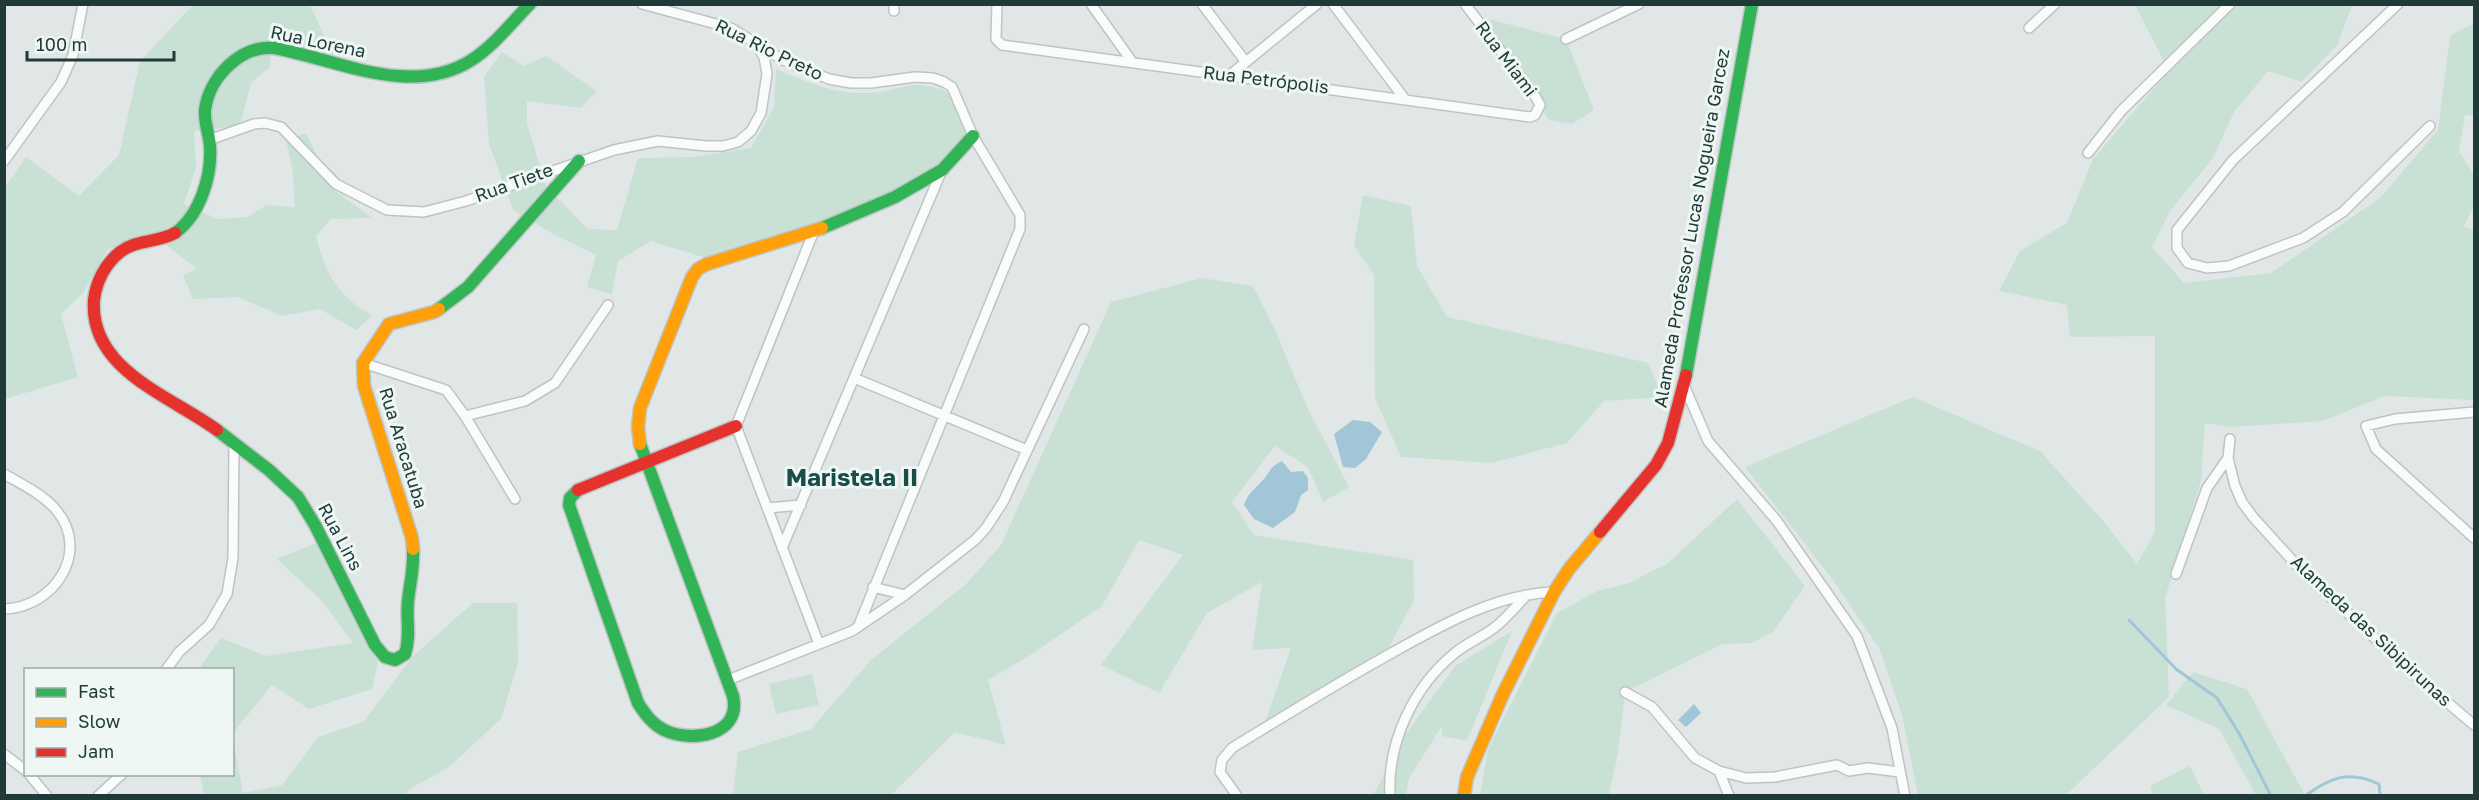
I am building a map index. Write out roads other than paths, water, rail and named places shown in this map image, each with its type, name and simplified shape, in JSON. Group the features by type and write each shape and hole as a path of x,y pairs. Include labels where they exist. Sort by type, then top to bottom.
{"street":[{"path":"4,161 61,82 73,55 82,4"},
{"name":"Rua Lorena","path":"234,443 119,364 104,344 95,318 94,292 101,273 114,257 138,242 171,236 186,224 199,202 211,154 205,113 209,91 225,70 241,55 267,46 386,75 441,74 470,61 530,4"},
{"name":"Rua Rio Preto","path":"642,4 731,28 783,60 829,79 851,83 915,77 933,78 952,87 973,136"},
{"name":"Rua Petrópolis","path":"997,4 996,39 1002,45 1404,98 1530,117 1535,115"},
{"path":"1091,4 1133,63"},
{"path":"1202,4 1245,61"},
{"path":"1230,75 1317,4"},
{"path":"1333,4 1404,98"},
{"name":"Rua Miami","path":"1465,4 1535,96 1540,105 1535,115"},
{"path":"1566,39 1639,4"},
{"name":"Alameda Professor Lucas Nogueira Garcez","path":"1464,795 1467,777 1503,694 1554,592 1569,568 1656,465 1668,443 1684,385 1752,4"},
{"path":"2029,28 2055,4"},
{"path":"2088,153 2121,111 2230,4"},
{"path":"2398,4 2233,160 2177,230 2177,248 2188,263 2207,268 2229,266 2303,238 2343,212 2430,126"},
{"name":"Rua Tiete","path":"209,140 254,124 265,123 281,127 336,184 387,210 424,212 466,201 614,150 658,141 706,146 723,146 738,142 751,131 761,113 766,74 764,57 755,42"},
{"path":"736,426 647,463 575,491 570,498 569,505 634,696 654,724 670,733 686,737 703,736 719,730 730,722 735,704 728,680 647,463 640,444 638,427 640,408 646,388 692,277 698,269 707,264 814,231 850,218 895,197 942,170 973,136 1015,204 1020,215 1020,229 859,625"},
{"path":"515,499 465,416 446,390 363,363 389,324 434,312 468,287 579,161"},
{"path":"782,548 942,170"},
{"path":"814,231 736,426 819,644"},
{"path":"465,416 525,401 555,382 608,305"},
{"path":"728,680 845,635 905,595 986,528 1003,502 1084,329"},
{"name":"Rua Aracatuba","path":"363,363 364,386 412,538 414,571 408,602 409,641 405,654 395,660"},
{"path":"854,378 1027,450"},
{"path":"1684,385 1708,441 1777,521 1857,636 1892,728 1905,795"},
{"path":"2475,412 2395,419 2366,426 2376,449 2475,538"},
{"name":"Alameda das Sibipirunas","path":"2230,439 2228,458 2242,502 2301,570 2416,676 2475,725"},
{"path":"167,668 179,652 209,625 227,594 233,558 234,443"},
{"name":"Rua Lins","path":"234,443 269,470 297,497 315,525 375,645 385,657 395,660"},
{"path":"2176,574 2206,488 2228,458"},
{"path":"4,474 40,495 58,512 69,535 69,559 60,580 42,599 18,609 4,609"},
{"path":"767,508 801,505"},
{"path":"873,588 905,595"},
{"path":"1237,795 1220,772 1222,760 1232,748 1356,673 1430,632 1477,611 1529,593 1554,592"},
{"path":"1390,795 1389,780 1394,750 1407,714 1428,680 1455,652 1495,627 1529,593"},
{"path":"1624,692 1652,707 1695,758 1719,771 1746,778 1775,777 1837,765 1849,771 1868,768 1900,772"},
{"path":"4,754 24,769"},
{"path":"1719,771 1729,795"},
{"path":"31,776 47,795"},
{"path":"98,795 120,776"}],"water":[{"path":"1353,420 1370,422 1382,432 1366,459 1355,468 1343,467 1334,434"},
{"path":"1282,461 1291,472 1303,471 1308,478 1308,490 1301,495 1295,512 1273,528 1254,519 1244,505 1249,495 1272,468"},
{"path":"1694,704 1701,713 1686,727 1678,720"}],"waterway":[{"path":"2129,620 2176,669 2217,698 2240,735 2271,796"},
{"path":"2305,796 2332,780 2349,777 2358,777 2379,784 2380,796"}],"district":[{"name":"Maristela II","path":"852,478"}]}
